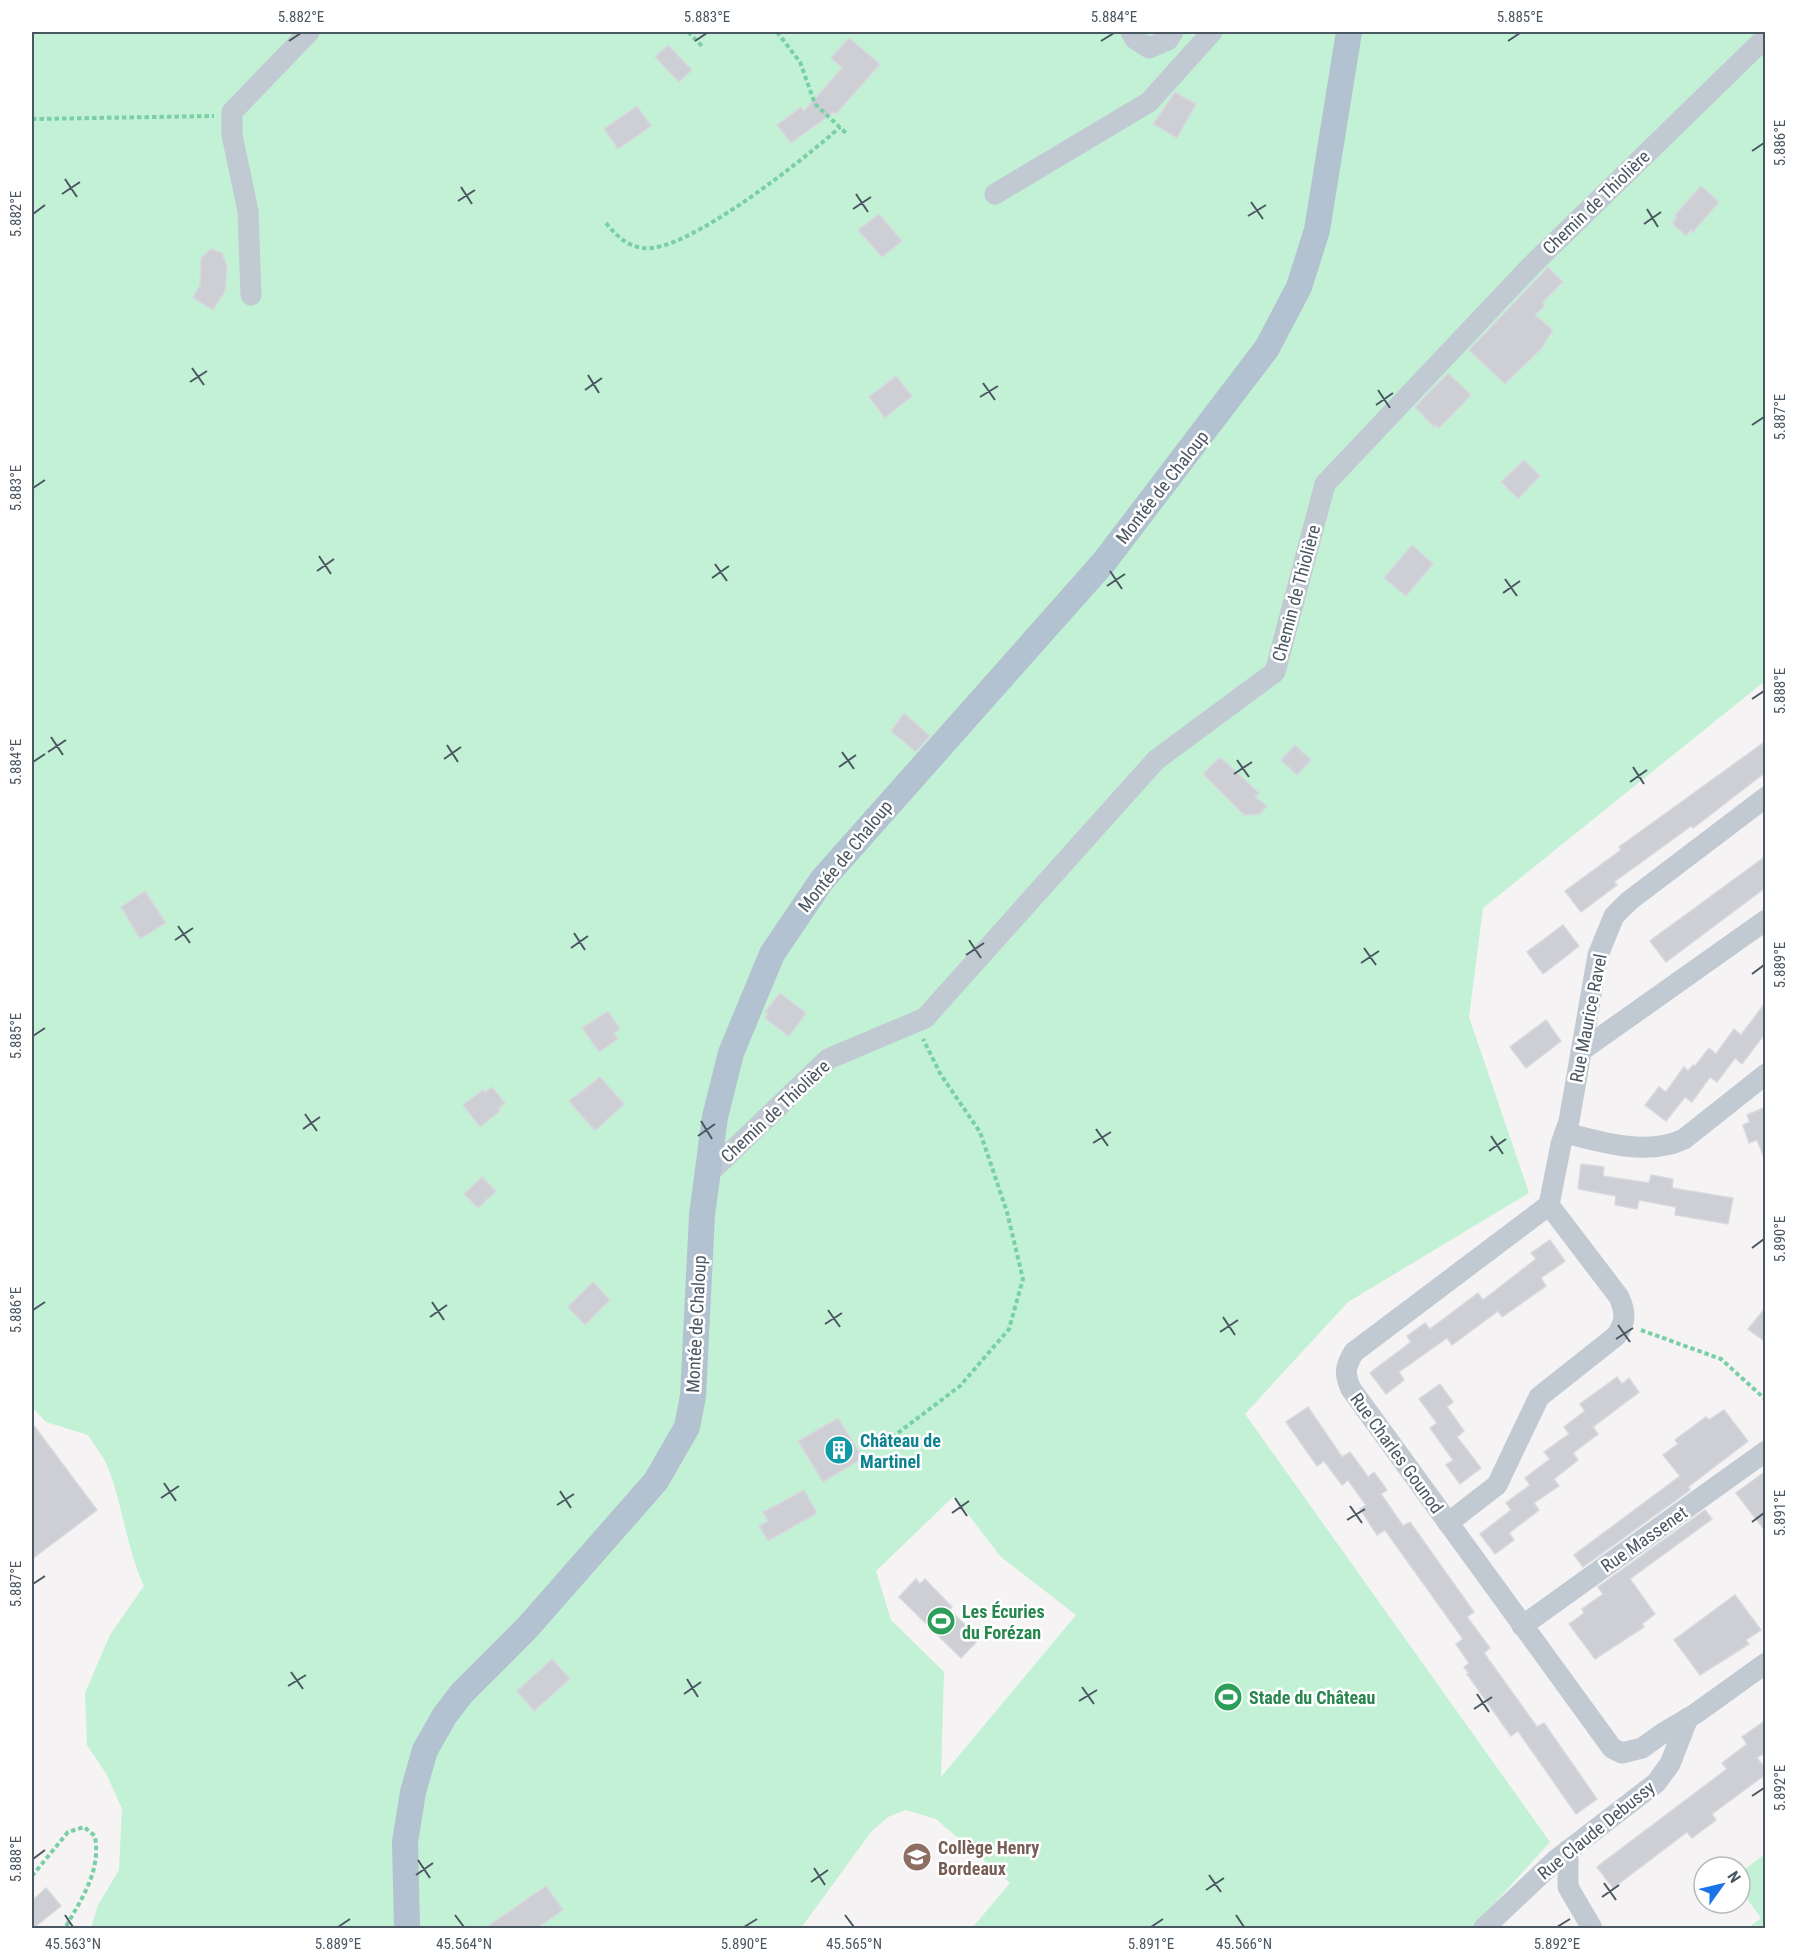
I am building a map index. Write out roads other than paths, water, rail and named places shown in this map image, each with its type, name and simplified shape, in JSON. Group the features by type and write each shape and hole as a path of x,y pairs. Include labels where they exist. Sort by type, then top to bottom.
{"main road":[{"name":"Montée de Chaloup","path":"406,1929 405,1842 413,1792 425,1750 462,1693 527,1628 656,1481 687,1427 693,1396 702,1215 716,1117 730,1053 772,954 822,879 1104,562 1221,410 1284,319 1299,287 1317,230 1349,32"}],"street":[{"path":"251,294 248,212 232,135 232,112 309,32"},
{"path":"1131,32 1135,39 1149,48 1168,40 1173,32"},
{"path":"995,194 1149,102 1212,32"},
{"name":"Chemin de Thiolière","path":"708,1174 828,1059 925,1018 1156,760 1275,672 1325,484 1531,266 1766,37"},
{"name":"Rue Maurice Ravel","path":"1549,1205 1561,1144 1566,1133 1598,955 1614,916 1629,901 1766,797"},
{"path":"1581,1052 1766,920"},
{"path":"1566,1133 1626,1145 1669,1146 1684,1139 1766,1074"},
{"path":"1448,1523 1497,1485 1539,1397 1616,1336 1625,1324 1624,1310 1619,1297 1549,1205"},
{"name":"Rue Charles Gounod","path":"1549,1205 1354,1352 1346,1365 1345,1377 1351,1389 1612,1748"},
{"name":"Rue Massenet","path":"1522,1626 1766,1451"},
{"name":"Rue Claude Debussy","path":"1612,1748 1622,1753 1636,1752 1766,1663"},
{"name":"Rue Claude Debussy","path":"1484,1929 1568,1850 1656,1783 1670,1764 1688,1718"},
{"path":"1568,1850 1568,1887 1592,1929"}],"place":[{"name":"Château de Martinel","path":"839,1450"},
{"name":"Les Écuries du Forézan","path":"941,1621"},
{"name":"Stade du Château","path":"1228,1697"},
{"name":"Collège Henry Bordeaux","path":"917,1857"}]}
